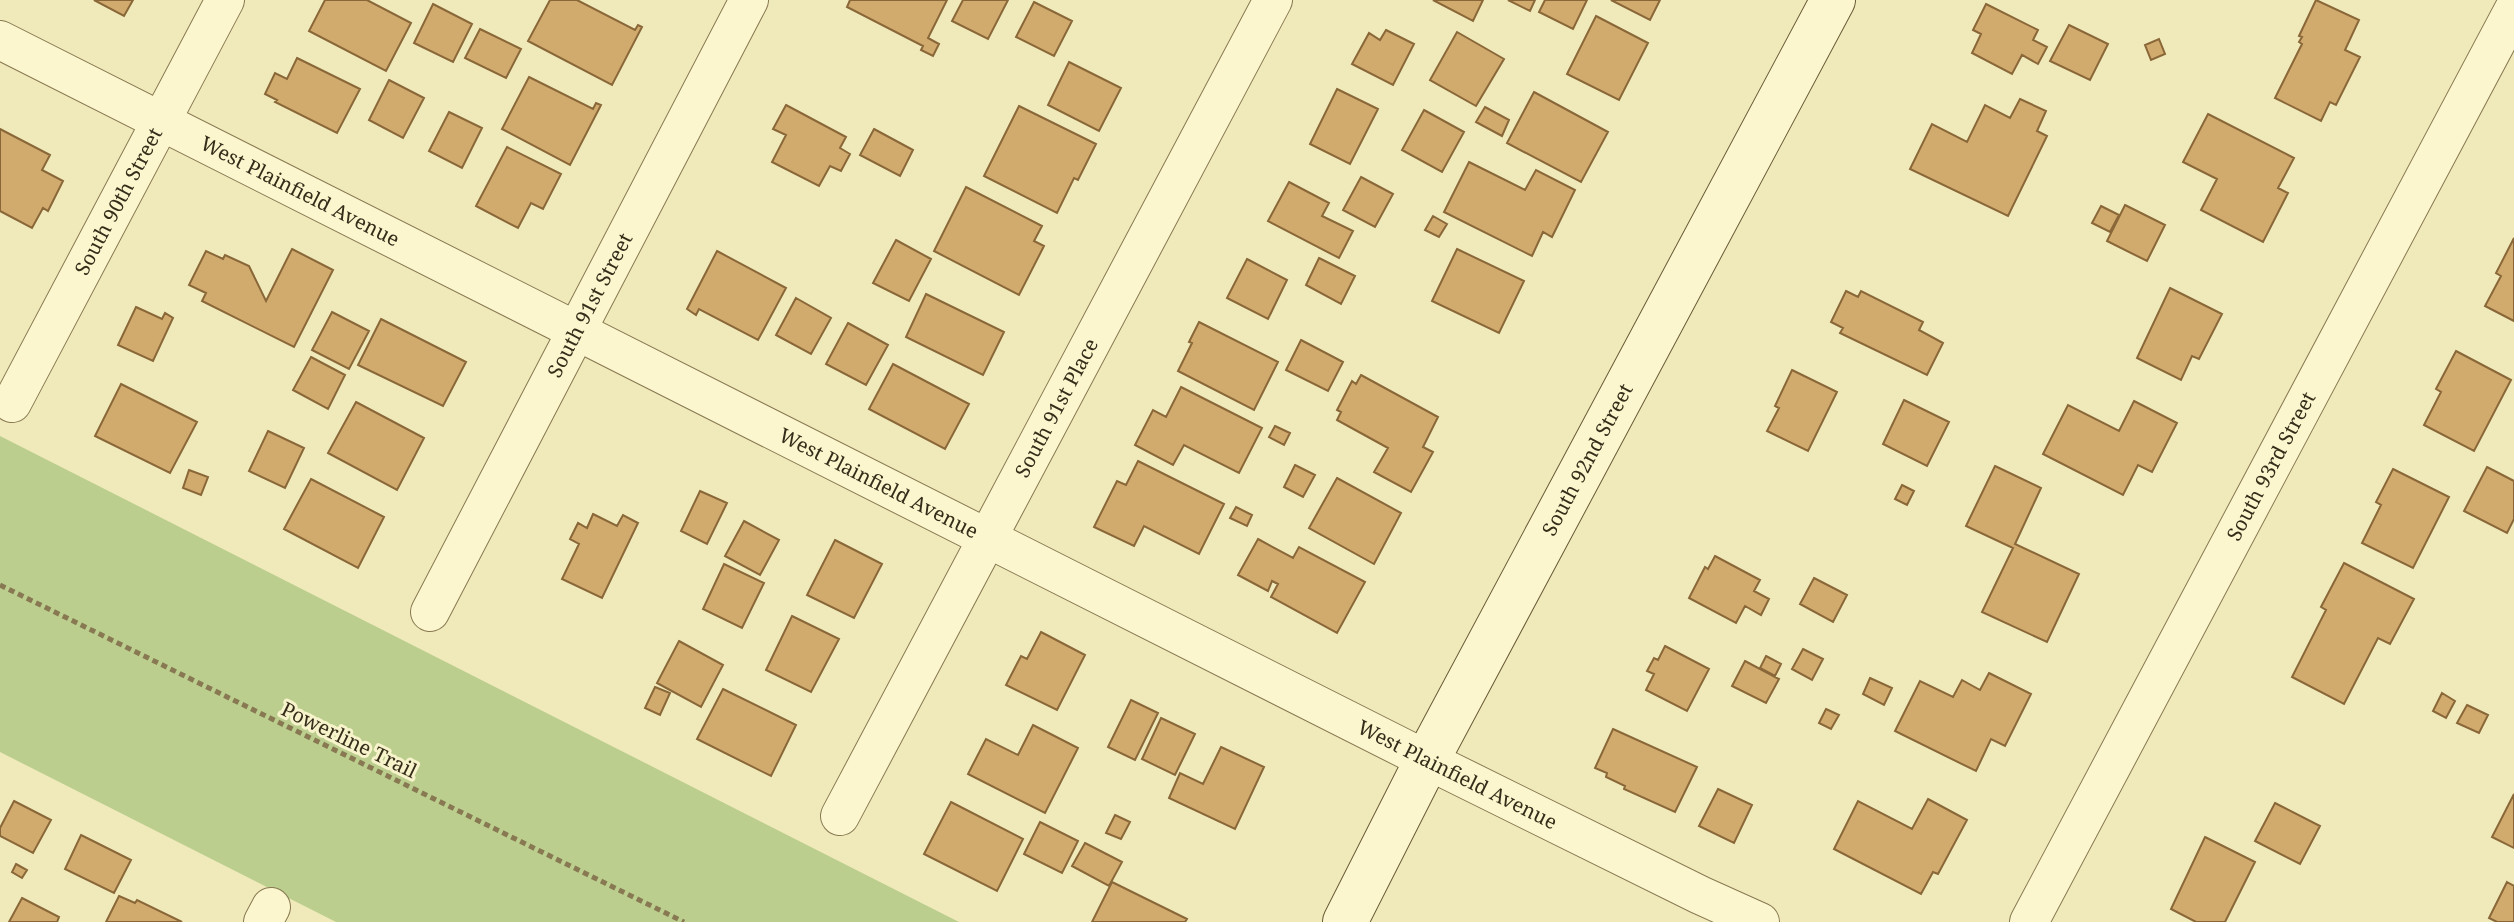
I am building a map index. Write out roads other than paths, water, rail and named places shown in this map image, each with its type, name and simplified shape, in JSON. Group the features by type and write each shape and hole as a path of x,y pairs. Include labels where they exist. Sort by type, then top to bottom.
{"main road":[{"name":"South 92nd Street","path":"1345,922 1427,760 1833,0"}],"street":[{"name":"South 90th Street","path":"12,403 225,0"},
{"name":"South 91st Street","path":"430,612 749,0"},
{"name":"South 91st Place","path":"840,816 1273,0"},
{"name":"South 93rd Street","path":"2029,922 2514,9"},
{"name":"West Plainfield Avenue","path":"0,40 986,539 1687,889 1760,922"}]}
